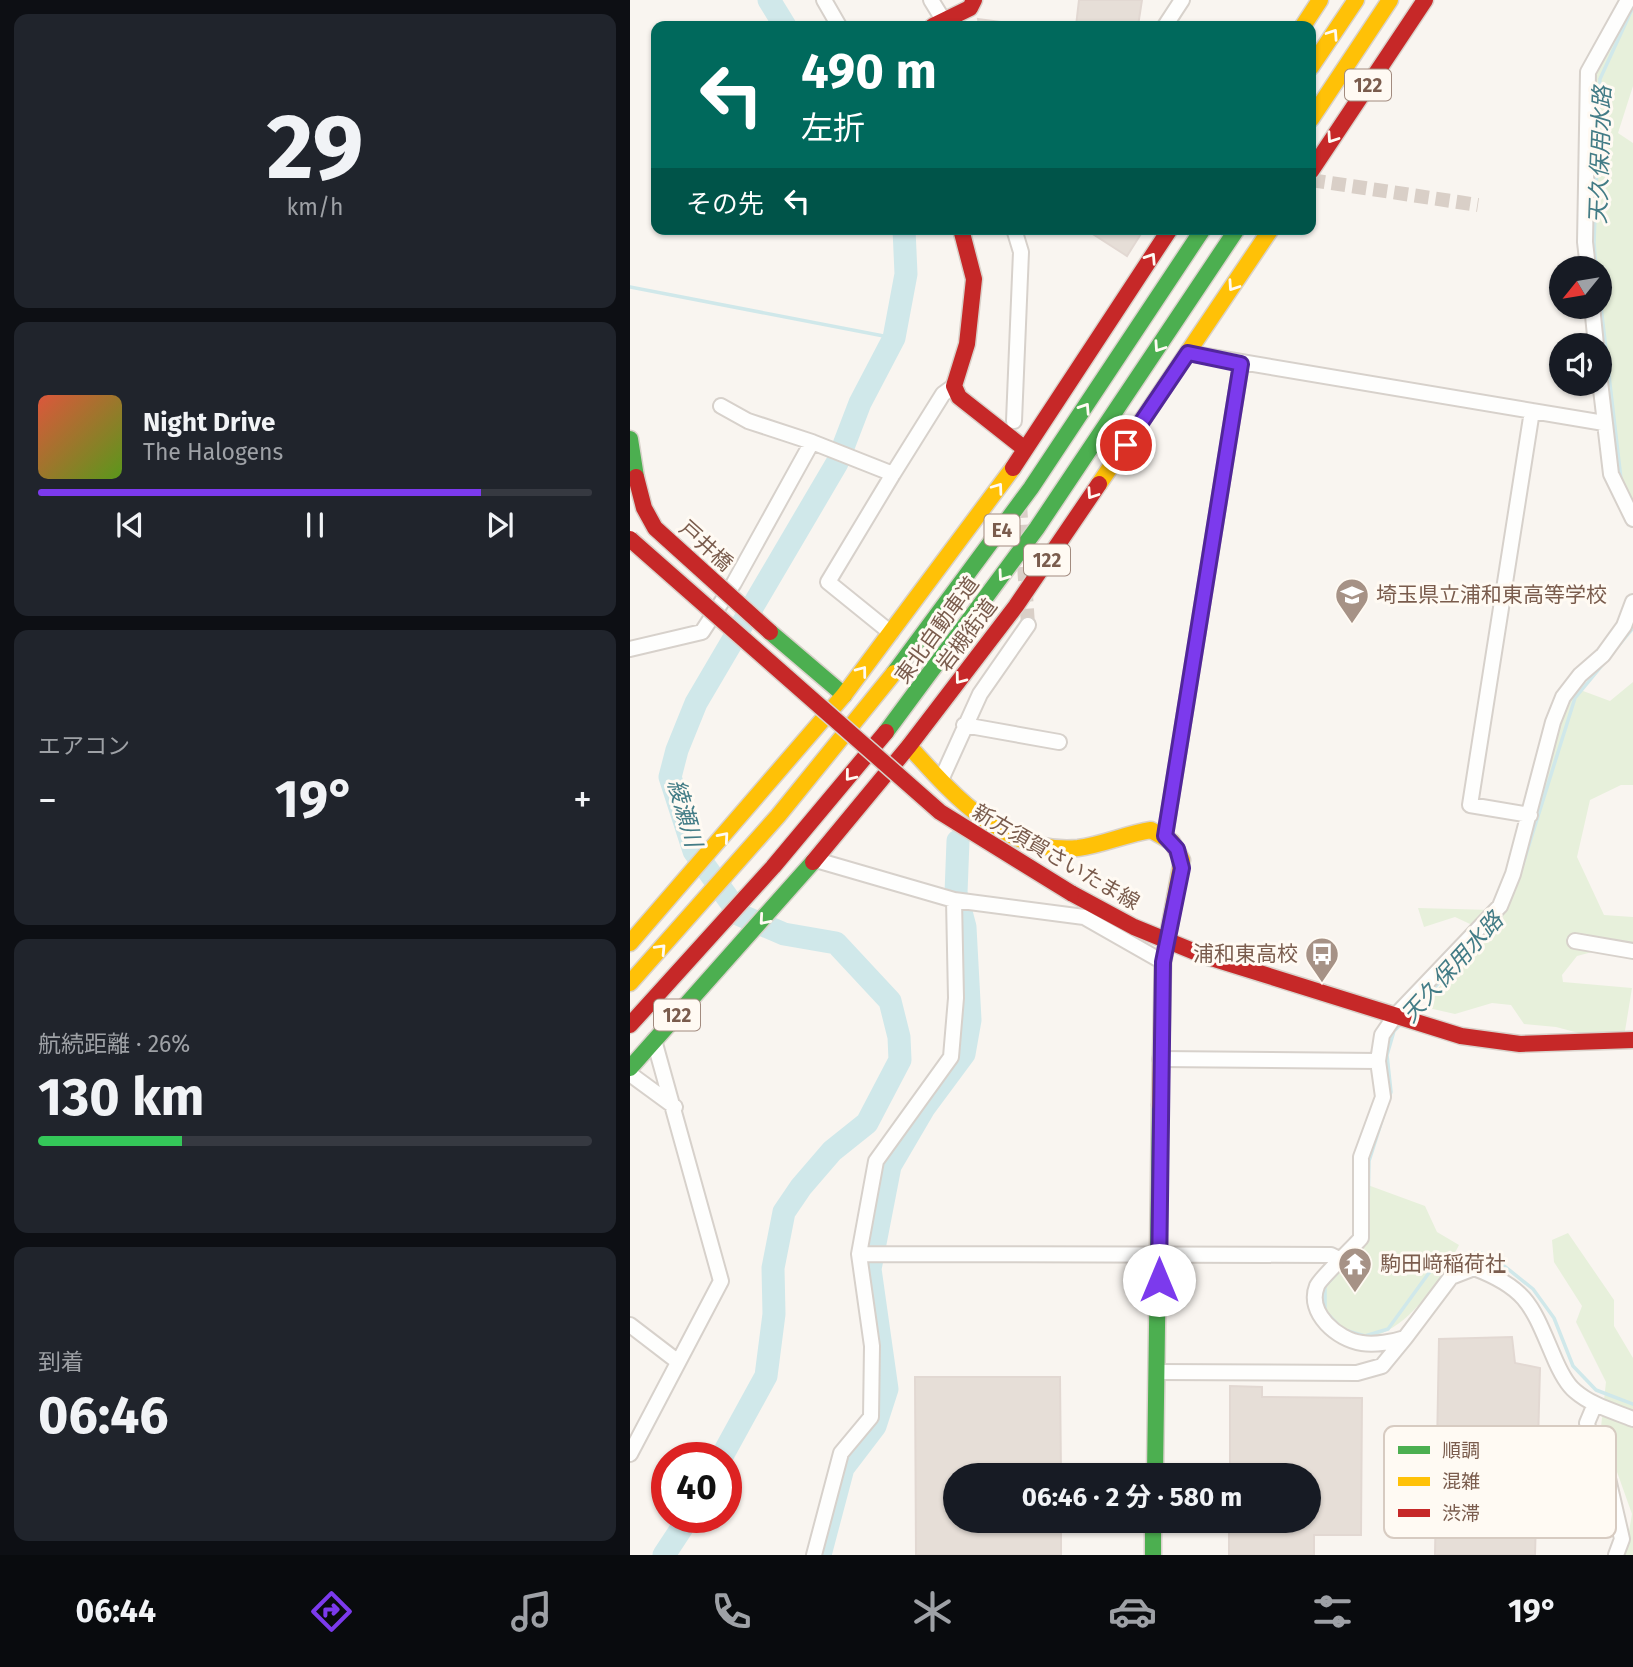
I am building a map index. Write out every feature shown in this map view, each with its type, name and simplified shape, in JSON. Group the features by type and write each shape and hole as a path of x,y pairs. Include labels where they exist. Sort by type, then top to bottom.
{"main road":[{"path":"946,21 970,8 974,0"},
{"path":"1316,60 1356,0"},
{"path":"1316,111 1390,0"},
{"name":"122","path":"1316,164 1425,0"},
{"path":"1305,21 1312,3"},
{"path":"963,235 974,278 967,344 954,386 959,397 1025,449"},
{"path":"630,943 789,762 891,633 1025,449 1166,235"},
{"name":"東北自動車道","path":"630,983 780,815 888,682 1005,525 1199,235"},
{"name":"東北自動車道","path":"630,1026 792,846 963,633 1048,512 1233,235"},
{"name":"岩槻街道","path":"630,1068 816,860 909,746 1016,606 1267,235"},
{"name":"戸井橋","path":"630,439 644,508 655,528 844,695"},
{"name":"新方須賀さいたま線","path":"630,539 940,812 1001,853 1070,893 1166,940 1241,968 1461,1036 1520,1044 1633,1040"},
{"path":"909,746 964,805 1019,840 1052,849 1078,848 1151,830 1165,836 1177,849 1182,860 1163,962 1154,1463"},
{"path":"1153,1533 1153,1555"}],"street":[{"path":"824,0 836,21"},
{"path":"931,0 940,21"},
{"path":"1168,21 1182,0"},
{"path":"1587,256 1588,72 1628,0"},
{"path":"1014,421 1021,252 1016,235"},
{"path":"1188,353 1604,423"},
{"path":"1165,836 1241,364"},
{"path":"891,633 828,582 943,394 954,386"},
{"path":"1601,396 1612,474 1633,519"},
{"path":"720,407 748,421 863,460 893,474"},
{"path":"1530,815 1470,805 1532,411"},
{"path":"630,649 702,632 734,583 813,442"},
{"path":"1405,1338 1362,1343 1339,1335 1320,1317 1316,1300 1317,1285 1343,1261 1361,1238 1361,1157 1383,1097 1378,1061 1382,1035 1395,1016 1500,906 1513,874 1553,722 1563,697 1580,676 1603,655 1624,626 1633,602"},
{"path":"941,780 980,694 1028,625"},
{"path":"964,725 1059,742"},
{"path":"816,860 954,900 1084,917 1163,962"},
{"path":"814,1555 841,1453 871,1417 872,1346 867,1254 876,1161 951,1057 956,998 954,900"},
{"path":"1575,941 1633,951"},
{"path":"630,1454 721,1281 675,1107 654,1040"},
{"path":"1160,1059 1378,1061"},
{"path":"630,1074 675,1107"},
{"path":"867,1254 1331,1255 1343,1261"},
{"path":"1157,1372 1357,1373 1381,1366 1451,1277 1474,1268 1496,1276 1517,1289 1531,1304 1558,1366 1574,1390 1595,1404 1633,1419"},
{"path":"630,1325 677,1361"},
{"path":"1588,1426 1595,1404"},
{"path":"1616,1513 1622,1539 1616,1555"}],"green space":[{"path":"1633,0 1633,86 1618,133 1633,143 1633,508 1608,487 1599,430 1599,396 1612,396 1612,333 1596,333 1592,319 1612,319 1612,256 1586,256 1594,70"},
{"path":"1633,682 1633,785 1621,785 1590,800 1577,857 1604,915 1633,917 1633,957 1592,952 1577,956 1562,975 1563,982 1632,988 1625,1031 1594,1037 1556,1027 1524,1024 1511,1005 1492,1003 1455,1014 1424,1007 1483,930 1455,917 1424,927 1418,908 1492,910 1503,907 1556,696 1575,688 1610,701"},
{"path":"1365,1184 1425,1206 1437,1232 1459,1245 1440,1278 1411,1313 1378,1335 1360,1337 1342,1330 1328,1318 1323,1309 1320,1291 1364,1240"},
{"path":"1568,1233 1614,1300 1614,1326 1633,1358 1633,1555 1625,1555 1632,1514 1616,1469 1616,1426 1601,1426 1606,1382 1576,1322 1582,1306 1554,1262 1552,1240"}],"building":[{"path":"1079,0 1142,0 1139,21 1077,21"},
{"path":"1094,235 1140,235 1127,256"},
{"path":"1512,1337 1515,1363 1540,1368 1538,1426 1437,1426 1439,1339"},
{"path":"915,1377 1060,1377 1061,1463 943,1463 943,1533 1061,1533 1061,1555 916,1555"},
{"path":"1230,1386 1262,1387 1262,1397 1362,1398 1361,1535 1314,1535 1314,1555 1229,1555 1229,1533 1321,1533 1321,1463 1230,1463"},
{"path":"1435,1538 1535,1538 1535,1555 1435,1555"}],"waterway":[{"name":"綾瀬川","path":"769,0 782,21"},
{"name":"天久保用水路","path":"1595,256 1600,79 1633,7"},
{"name":"綾瀬川","path":"730,1442 766,1376 774,1314 773,1268 784,1212 832,1151 867,1123 900,1060 899,1037 890,1001 836,943 784,934 740,915 694,851 670,777 677,750 696,703 837,463 860,403 894,338 906,274 904,235"},
{"path":"630,287 894,338"},
{"name":"天久保用水路","path":"1602,319 1621,479"},
{"name":"天久保用水路","path":"1523,864 1575,698 1633,628"},
{"path":"820,1555 843,1468 875,1426 887,1389 870,1269 890,1166 924,1108 964,1054 970,1020 965,927 956,893 958,841"},
{"name":"天久保用水路","path":"1508,903 1517,881"},
{"name":"天久保用水路","path":"1411,1013 1503,913"},
{"name":"天久保用水路","path":"1368,1211 1369,1161 1391,1092 1387,1055 1394,1031 1401,1024"},
{"name":"天久保用水路","path":"1348,1331 1365,1336 1388,1329 1434,1266 1477,1252 1493,1257 1533,1289 1554,1318 1573,1366 1596,1390 1633,1404"},
{"name":"天久保用水路","path":"1341,1328 1325,1311 1325,1286 1356,1253"},
{"name":"綾瀬川","path":"664,1555 678,1533"}],"tunnel":[{"path":"1316,181 1478,205"},
{"path":"1020,504 1028,625"}],"traffic: fast":[{"path":"894,673 1031,488 1199,235"},
{"path":"886,732 1037,528 1233,235"},
{"path":"630,439 636,477"},
{"path":"770,632 844,695"},
{"path":"630,1068 813,862"},
{"path":"1155,1463 1160,1105"},
{"path":"1153,1533 1153,1555"}],"traffic: slow":[{"path":"1306,21 1320,0"},
{"path":"1316,60 1356,0"},
{"path":"1316,111 1390,0"},
{"path":"1099,484 1267,235"},
{"path":"630,943 844,695 1013,468"},
{"path":"630,983 778,816 894,673"},
{"path":"909,746 963,802 1004,832 1027,842 1052,848 1078,848 1151,830 1172,842 1182,860 1163,962 1160,1105"}],"traffic: jam":[{"path":"943,21 970,8 974,0"},
{"path":"1316,164 1425,0"},
{"path":"963,235 974,279 967,344 954,386 959,397 1025,449"},
{"path":"1013,468 1166,235"},
{"path":"636,477 644,508 655,528 770,632"},
{"path":"813,862 909,746 1016,606 1099,484"},
{"path":"630,539 940,812 1071,893"},
{"path":"630,1025 773,867 886,732"},
{"path":"1071,893 1134,927 1205,956 1461,1036 1520,1044 1633,1040"}],"place":[{"name":"埼玉県立浦和東高等学校","path":"1352,625"},
{"name":"浦和東高校","path":"1322,984"},
{"name":"駒田﨑稲荷社","path":"1355,1294"}],"route":[{"path":"1126,445 1188,353 1241,364 1165,836 1177,849 1182,868 1163,962 1159,1280"}]}
